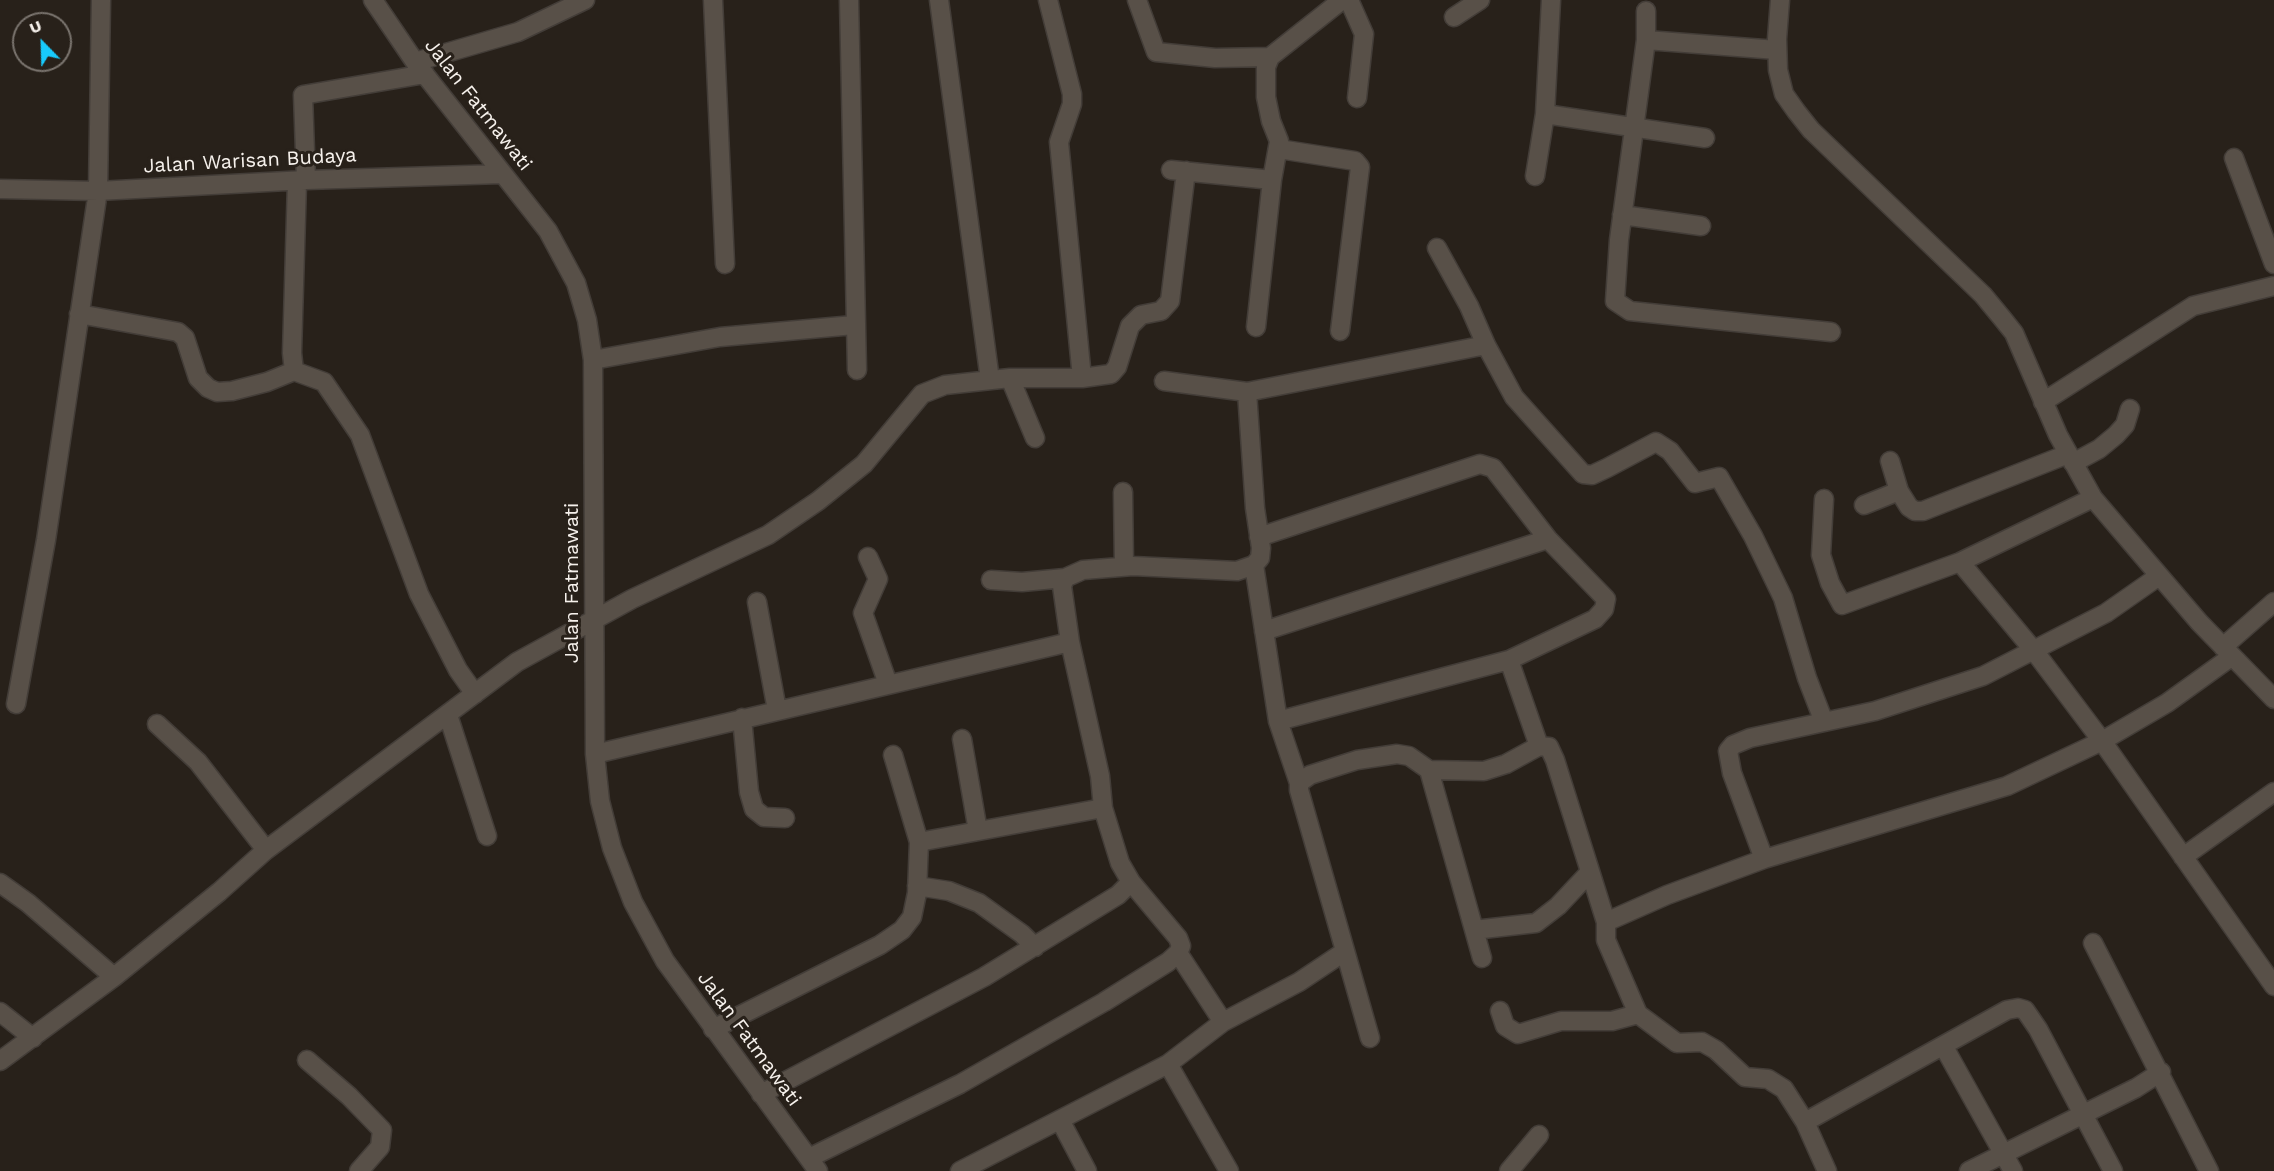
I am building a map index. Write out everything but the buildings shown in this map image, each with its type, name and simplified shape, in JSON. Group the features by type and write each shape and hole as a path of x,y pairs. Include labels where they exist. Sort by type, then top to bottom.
{"street":[{"path":"16,704 46,540 98,191 101,0"},
{"name":"Jalan Fatmawati","path":"374,0 420,68 548,231 576,283 587,320 593,360 596,527 593,619 595,754 600,801 609,836 633,902 664,961 814,1165"},
{"path":"294,371 292,352 303,95 420,68 518,32 585,0"},
{"path":"713,0 725,264"},
{"path":"849,0 856,370"},
{"path":"939,0 990,380"},
{"path":"1048,0 1072,94 1071,110 1059,142 1082,378"},
{"path":"1137,0 1156,52 1215,58 1270,57"},
{"path":"1256,327 1272,180 1279,149 1266,97 1264,76 1270,57 1342,0"},
{"path":"1350,0 1364,34 1357,98"},
{"path":"1454,17 1479,0"},
{"path":"1535,176 1545,114 1551,0"},
{"path":"1780,0 1777,50 1784,94 1801,117 1852,171 1983,295 2014,333 2043,402 2093,498 2227,652 2274,699"},
{"path":"1646,11 1646,40 1622,215 1615,301 1621,307 1641,313 1831,332"},
{"path":"1646,40 1777,50"},
{"path":"1545,114 1705,138"},
{"path":"1279,149 1358,162 1357,195 1340,331"},
{"path":"2234,158 2274,264"},
{"path":"0,1061 114,977 219,892 266,850 517,662 593,619 768,535 798,514 864,464 922,394 945,385 990,380 1082,378 1111,374 1117,367 1130,326 1141,315 1161,311 1170,301 1178,170 1272,180"},
{"name":"Jalan Warisan Budaya","path":"0,189 98,191 502,174"},
{"path":"1622,215 1701,226"},
{"path":"1437,248 1469,306 1485,345 1514,396 1584,474 1599,472 1656,442 1670,451 1695,483 1719,477 1754,536 1783,598 1824,722"},
{"path":"2043,402 2193,306 2274,286"},
{"path":"80,314 178,332 186,339 198,378 208,388 217,392 232,391 267,382 294,371 324,382 360,435 419,594 458,670 475,694"},
{"path":"593,360 720,336 854,325"},
{"path":"1164,381 1247,392 1485,345"},
{"path":"1010,378 1035,438"},
{"path":"992,580 1022,582 1065,578 1083,570 1124,566 1237,571 1254,565 1260,558 1247,392"},
{"path":"1890,461 1899,490 1909,507 1915,511 1923,511 2099,449 2125,425 2130,408"},
{"path":"1259,537 1480,464 1493,468 1548,539 1605,599 1604,609 1595,619 1509,660 1278,721"},
{"path":"1864,505 1899,490"},
{"path":"1123,492 1124,566"},
{"path":"1824,500 1821,555 1830,583 1842,604 1960,562 2093,498"},
{"path":"1264,631 1548,539"},
{"path":"868,557 879,579 864,613 888,684"},
{"path":"1960,562 2035,652 2102,741 2272,979"},
{"path":"1254,565 1278,721 1299,783 1299,790 1344,952 1370,1038"},
{"path":"1764,859 1732,773 1728,751 1733,745 1750,738 1875,711 1941,692 1983,676 2035,652 2106,612 2159,576"},
{"path":"814,1165 1104,1002 1168,962 1178,953 1181,946 1178,938 1131,882 1120,863 1103,808 1100,776 1070,642 1062,592 1065,578"},
{"path":"757,602 777,710"},
{"path":"1606,922 1666,895 1764,859 2007,786 2102,741 2167,703 2227,652 2274,602"},
{"path":"595,754 1070,642"},
{"path":"1509,660 1539,746"},
{"path":"448,715 487,836"},
{"path":"742,718 749,792 754,809 764,818 784,818"},
{"path":"157,724 198,762 266,850"},
{"path":"962,739 978,831"},
{"path":"1299,783 1310,775 1357,760 1396,754 1409,756 1429,770 1484,771 1506,764 1539,746 1549,747 1606,922 1606,940 1638,1014 1677,1043 1702,1042 1716,1050 1745,1077 1776,1082 1784,1089 1805,1122 1827,1171"},
{"path":"713,1029 880,945 902,930 912,917 917,886 919,842 893,755"},
{"path":"1429,770 1482,958"},
{"path":"2183,857 2274,792"},
{"path":"919,842 1103,808"},
{"path":"1474,930 1536,923 1558,906 1590,872"},
{"path":"761,1094 984,977 1118,895 1131,882"},
{"path":"0,883 28,903 114,977"},
{"path":"917,886 949,891 979,903 1014,928 1035,947"},
{"path":"2093,943 2161,1072 2205,1170"},
{"path":"960,1171 1168,1064 1223,1022 1299,982 1344,952"},
{"path":"1178,953 1223,1022"},
{"path":"1805,1122 1944,1047 2007,1010 2018,1008 2025,1010 2084,1114 2113,1171"},
{"path":"1500,1011 1505,1026 1518,1034 1561,1022 1612,1021 1638,1014"},
{"path":"0,1012 33,1038"},
{"path":"1944,1047 2013,1171"},
{"path":"307,1060 350,1095 382,1130 380,1147 359,1171"},
{"path":"1168,1064 1229,1171"},
{"path":"1969,1171 2084,1114 2161,1072"},
{"path":"1060,1120 1087,1171"},
{"path":"1509,1171 1539,1135"}]}
